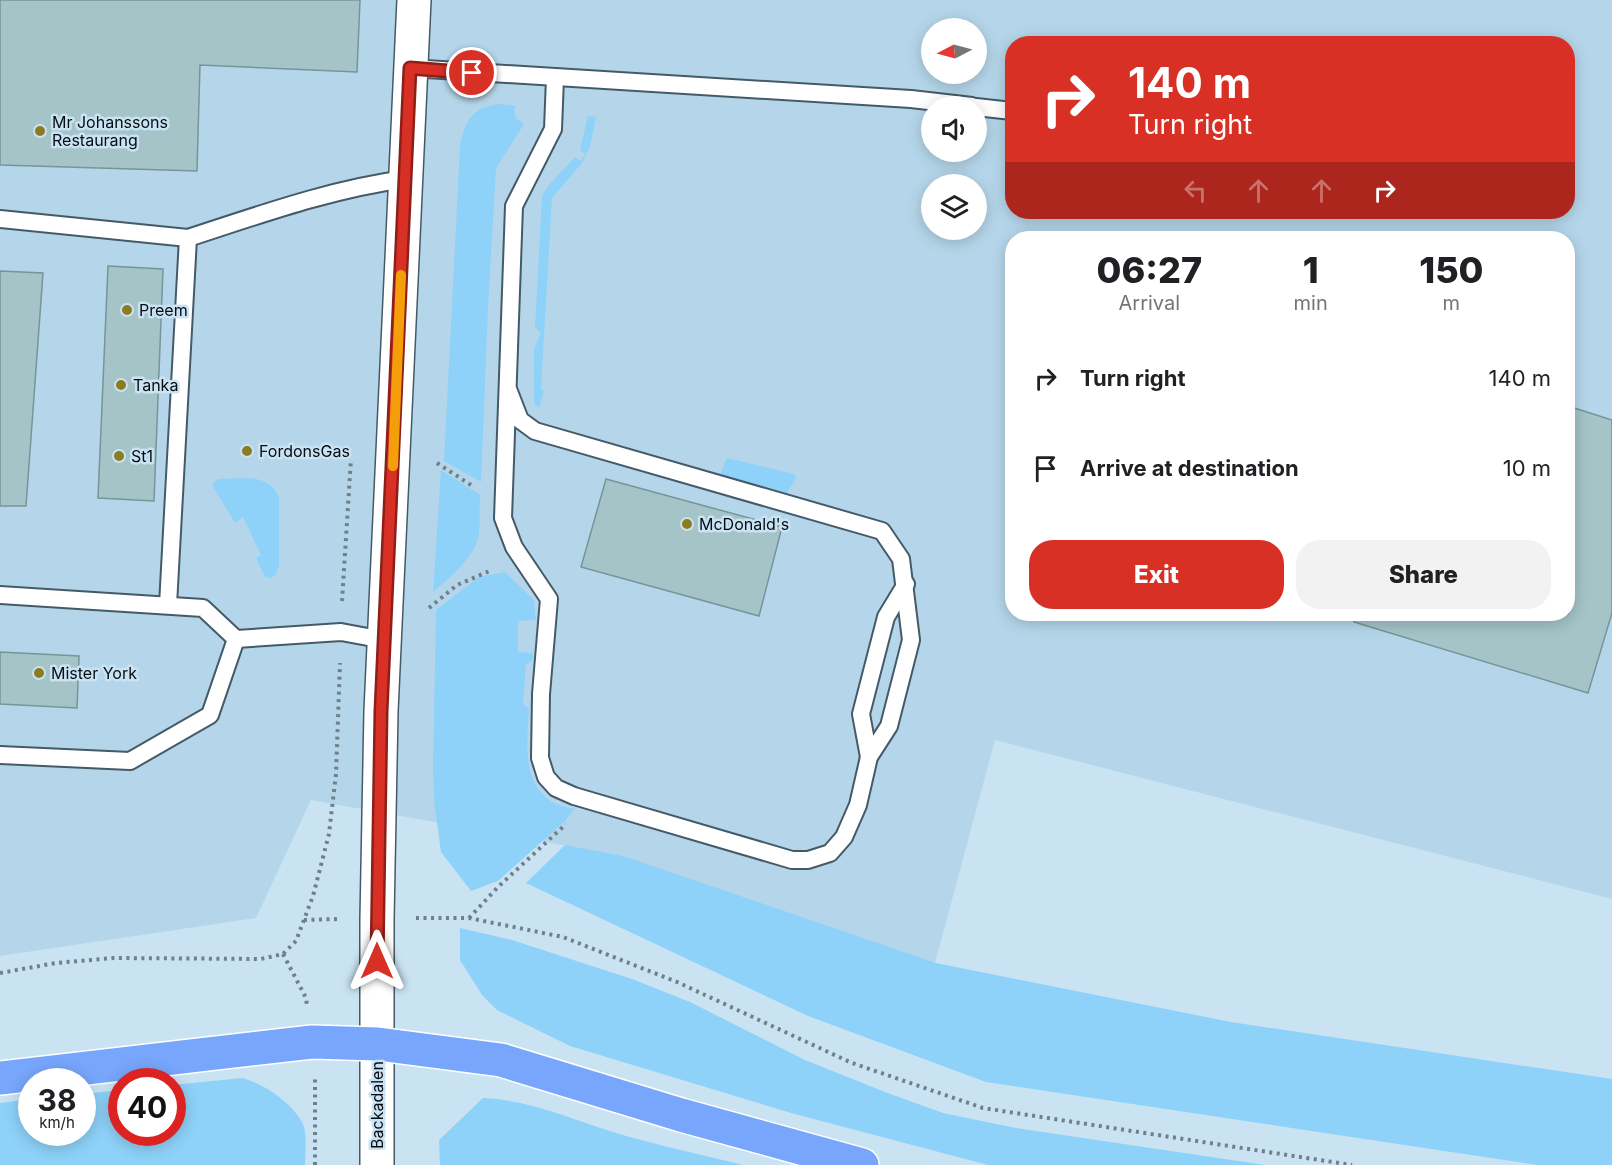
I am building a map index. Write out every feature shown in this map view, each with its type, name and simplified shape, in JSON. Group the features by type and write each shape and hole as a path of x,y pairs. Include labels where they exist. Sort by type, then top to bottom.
{"highway":[{"path":"0,1078 312,1042 378,1044 501,1060 672,1113 862,1165"}],"street":[{"name":"Backadalen","path":"377,1165 377,919 384,640 414,0"}],"lane":[{"path":"410,68 921,100"},
{"path":"508,389 520,420 535,431 882,531 902,559 911,640 889,726 869,757 858,805 844,837 830,853 808,861 792,860 590,801 556,788 546,777 540,758 541,694 549,599 514,547 503,518 514,206 553,129 555,78"},
{"path":"987,108 1005,110"},
{"path":"0,219 188,238 267,212 368,184 405,179"},
{"path":"168,605 188,238"},
{"path":"869,757 861,714 886,617 906,584"},
{"path":"0,595 202,608 236,639 341,632 384,640"},
{"path":"0,755 130,761 210,715 236,639"}],"path":[{"path":"0,973 56,963 114,958 261,959 283,954 296,941 313,896 329,834 336,774 351,456"},
{"path":"437,463 504,506"},
{"path":"429,608 457,585 472,577 524,562"},
{"path":"469,918 498,887 590,801"},
{"path":"304,920 469,918 563,937 677,982 852,1063 983,1108 1352,1165"},
{"path":"283,954 306,998 312,1042"},
{"path":"315,1104 315,1165"}],"shaded area":[{"path":"0,0 1612,0 1612,899 995,740 935,963 624,856 311,800 256,918 0,956"},
{"path":"499,104 516,106 514,110 516,118 524,124 496,168 481,482 444,461 460,146 464,130 471,117 482,108"},
{"path":"588,116 596,117 590,147 582,163 552,198 541,388 544,391 539,408 535,405 534,399 534,349 541,333 535,327 542,196 548,186 575,157 581,161 585,154 580,150"},
{"path":"727,458 794,474 796,478 787,493 719,477"},
{"path":"441,470 480,495 479,527 478,538 472,552 453,575 433,592"},
{"path":"218,479 261,480 274,489 279,497 279,566 271,578 265,577 256,558 261,555 243,517 235,523 212,485"},
{"path":"505,572 534,600 536,620 518,621 518,652 533,653 533,660 526,664 523,704 529,708 527,746 530,771 542,793 554,803 574,809 566,820 498,881 471,891 441,852 434,801 436,610 479,577"},
{"path":"565,845 624,856 936,963 1231,1022 1612,1079 1612,1165 1537,1165 986,1082 808,1016 526,883"},
{"path":"460,928 512,940 632,979 690,1002 805,1060 943,1113 1016,1128 1265,1165 988,1165 791,1113 570,1046 497,1010 482,995 460,960"},
{"path":"242,1078 276,1095 302,1122 306,1143 305,1165 0,1165 0,1103 18,1101 18,1146 96,1146 96,1093 108,1091 108,1146 186,1146 186,1084"},
{"path":"483,1098 517,1102 549,1110 629,1137 743,1165 440,1165 439,1140"}],"building":[{"path":"0,0 360,0 357,72 200,65 197,171 0,165"},
{"path":"108,266 163,269 154,501 98,498"},
{"path":"0,271 43,273 26,506 0,506"},
{"path":"1575,408 1612,420 1612,613 1588,693 1354,622 1575,621"},
{"path":"606,479 782,527 759,616 581,567"},
{"name":"Mister York","path":"0,652 79,656 77,708 0,704"}],"slow traffic":[{"path":"393,466 401,275"}],"place":[{"name":"Mr Johanssons Restaurang","path":"40,131"},
{"name":"Preem","path":"127,310"},
{"name":"Tanka","path":"121,385"},
{"name":"FordonsGas","path":"247,451"},
{"name":"St1","path":"119,456"},
{"name":"McDonald's","path":"687,524"},
{"name":"Mister York","path":"39,673"}],"route":[{"path":"377,961 381,711 410,68 472,73"}]}
